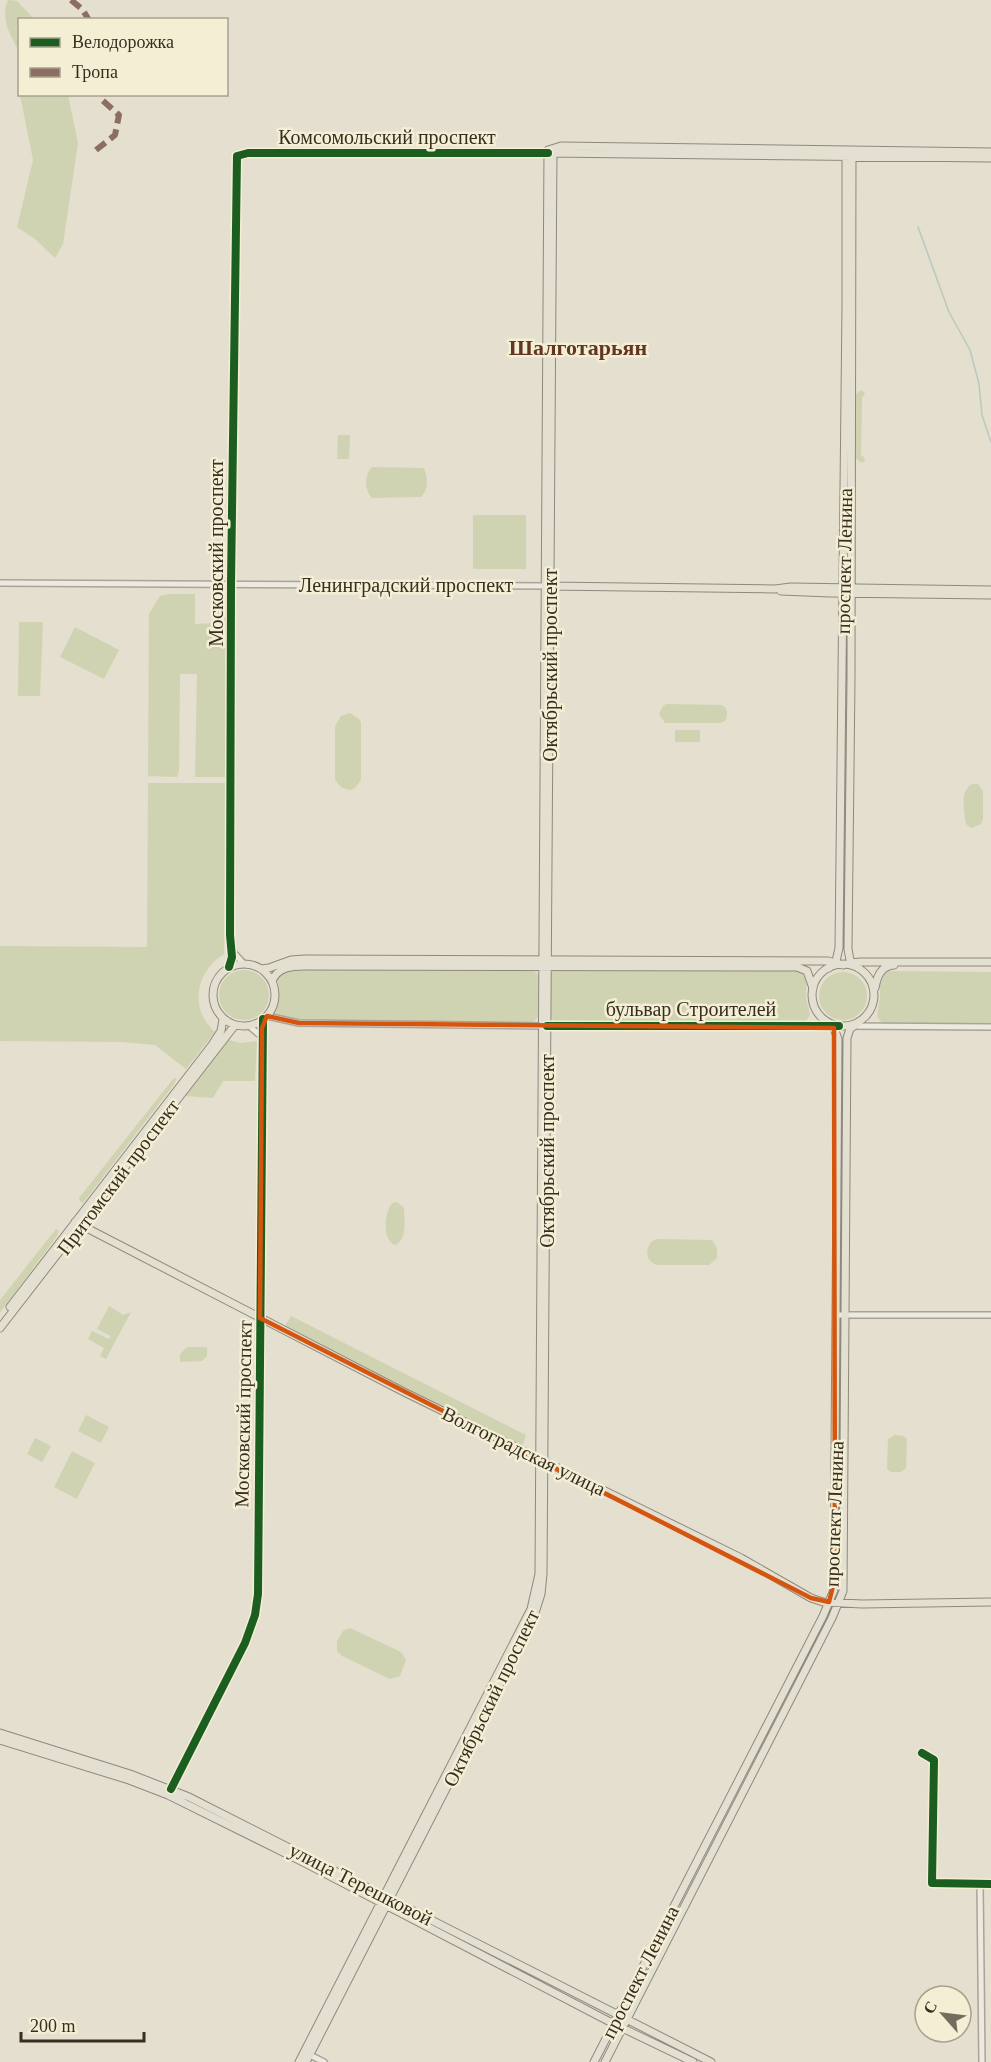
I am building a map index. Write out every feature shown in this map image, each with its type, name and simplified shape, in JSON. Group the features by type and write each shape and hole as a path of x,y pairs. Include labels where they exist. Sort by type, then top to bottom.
{"main road":[{"name":"Комсомольский проспект","path":"550,151 561,146 991,158"},
{"name":"Октябрьский проспект","path":"299,2062 306,2056 386,1901 531,1609 539,1574 543,1460 550,151"},
{"name":"Комсомольский проспект","path":"849,154 991,152"},
{"name":"проспект Ленина","path":"846,964 848,949 849,154"},
{"name":"Ленинградский проспект","path":"548,586 775,589 791,587 991,595"},
{"name":"Ленинградский проспект","path":"848,591 991,590"},
{"name":"проспект Ленина","path":"846,964 838,957 848,591"},
{"path":"261,969 272,981 275,999 265,1018 249,1026 235,1025 224,1019 214,1006 213,990 220,975 229,967 244,964 261,969 305,959 991,964"},
{"path":"272,981 278,971 296,966 545,962 797,967 807,972 813,988"},
{"path":"874,991 868,976 846,964 829,968 818,978 812,997 815,1007 833,1025 853,1025 870,1012 874,1002 874,991 884,967 890,965 991,964"},
{"name":"Притомский проспект","path":"0,1328 212,1045 222,1031 224,1019"},
{"name":"Притомский проспект","path":"0,1321 235,1025"},
{"name":"проспект Ленина","path":"594,2062 829,1602 835,1578 838,1039 833,1025"},
{"name":"проспект Ленина","path":"605,2062 840,1603 844,1578 847,1038 853,1025"},
{"name":"Волгоградская улица","path":"78,1224 260,1318 741,1558 811,1598 840,1603 991,1602"},
{"name":"улица Терешковой","path":"0,1733 171,1789 386,1901 614,2024 693,2062"},
{"name":"улица Терешковой","path":"0,1740 155,1790 386,1901 711,2062"},
{"path":"693,1868 691,1883 694,1888"}],"street":[{"name":"Комсомольский проспект","path":"237,156 248,153 537,154 550,151"},
{"name":"Московский проспект","path":"229,967 232,961 230,936 231,583 237,156"},
{"name":"Ленинградский проспект","path":"0,583 548,586"},
{"path":"232,951 244,964"},
{"name":"Московский проспект","path":"171,1789 245,1643 255,1615 258,1594 262,1037 265,1018"},
{"name":"бульвар Строителей","path":"265,1018 299,1023 545,1026 833,1025"},
{"path":"853,1025 991,1027"},
{"path":"249,1026 262,1037"},
{"path":"837,1315 991,1315"},
{"path":"922,1753 934,1760 932,1883 991,1884"},
{"path":"980,1884 982,2062"},
{"path":"306,2056 324,2062"}],"highlighted area":[{"path":"267,1016 299,1023 834,1028 835,1578 829,1602 811,1598 260,1318 262,1028"}],"green space":[{"path":"8,0 17,1 33,18 18,18 18,49 9,33 6,7"},
{"path":"20,96 68,96 78,143 63,244 55,258 35,239 17,227 33,160"},
{"path":"861,390 865,393 862,398 861,456 865,460 862,463 855,458 855,395"},
{"path":"338,435 350,435 349,459 337,459"},
{"path":"372,467 424,468 427,487 421,497 372,498 366,482"},
{"path":"473,515 526,515 526,569 473,569"},
{"path":"195,594 195,624 214,623 215,597 228,599 226,777 195,777 197,674 180,674 179,771 177,777 148,776 149,614 160,596"},
{"path":"19,622 43,622 40,696 18,696"},
{"path":"75,627 119,650 104,679 60,657"},
{"path":"666,704 722,705 726,708 727,715 724,722 720,723 665,723 659,714"},
{"path":"350,713 361,722 361,780 355,788 350,790 342,788 335,780 335,726 341,716"},
{"path":"675,730 700,730 700,742 675,742"},
{"path":"148,783 226,783 224,954 207,971 199,991 201,1013 215,1032 186,1069 155,1045 122,1042 0,1041 0,946 147,947"},
{"path":"972,784 978,784 983,791 983,819 981,824 971,828 966,824 964,795"},
{"path":"557,969 797,970 806,977 806,998 810,1015 806,1021 800,1023 555,1022 550,1017 550,977"},
{"path":"244,970 262,977 269,995 262,1013 244,1020 226,1013 219,995 226,977"},
{"path":"289,970 532,970 539,978 538,1017 533,1022 310,1021 277,1015 275,1013 278,1000 276,980 279,975"},
{"path":"890,971 991,972 991,1024 882,1023 877,1016 880,980 883,974"},
{"path":"838,972 848,972 863,982 867,996 866,1005 857,1016 848,1020 838,1020 823,1010 819,1001 819,991 829,976"},
{"path":"225,1039 241,1043 257,1041 255,1081 223,1081 213,1098 184,1096"},
{"path":"176,1078 175,1083 83,1203 80,1201 79,1198"},
{"path":"397,1202 404,1208 404,1234 395,1245 388,1238 386,1219 389,1207 392,1203"},
{"path":"56,1229 59,1231 57,1236 0,1313 0,1300"},
{"path":"657,1239 712,1240 717,1248 717,1258 709,1265 654,1264 647,1252 652,1241"},
{"path":"109,1306 123,1315 131,1312 106,1359 100,1356 104,1348 88,1339 92,1331 109,1339 111,1336 97,1329"},
{"path":"291,1316 526,1435 522,1447 282,1330"},
{"path":"187,1347 207,1347 207,1356 202,1361 180,1362 180,1354"},
{"path":"86,1415 109,1427 101,1443 78,1431"},
{"path":"895,1435 907,1439 906,1468 901,1472 891,1472 887,1469 888,1439"},
{"path":"35,1438 51,1446 42,1462 27,1454"},
{"path":"72,1451 95,1463 77,1499 54,1487"},
{"path":"350,1628 401,1652 406,1660 400,1676 390,1679 342,1656 337,1651 337,1641 343,1631"}],"waterway":[{"path":"918,227 949,312 970,350 979,384 982,415 991,442"}],"marked path":[{"path":"71,0 82,9 88,18"},
{"path":"96,150 115,135 119,115 102,100 101,96"}],"cycle path":[{"path":"229,967 232,957 230,935 231,583 237,156 248,153 548,153"},
{"path":"171,1789 245,1643 255,1615 258,1594 263,1019"},
{"path":"547,1026 839,1026"},
{"path":"922,1753 934,1760 932,1883 991,1884"}],"district":[{"name":"Шалготарьян","path":"578,347"}]}
